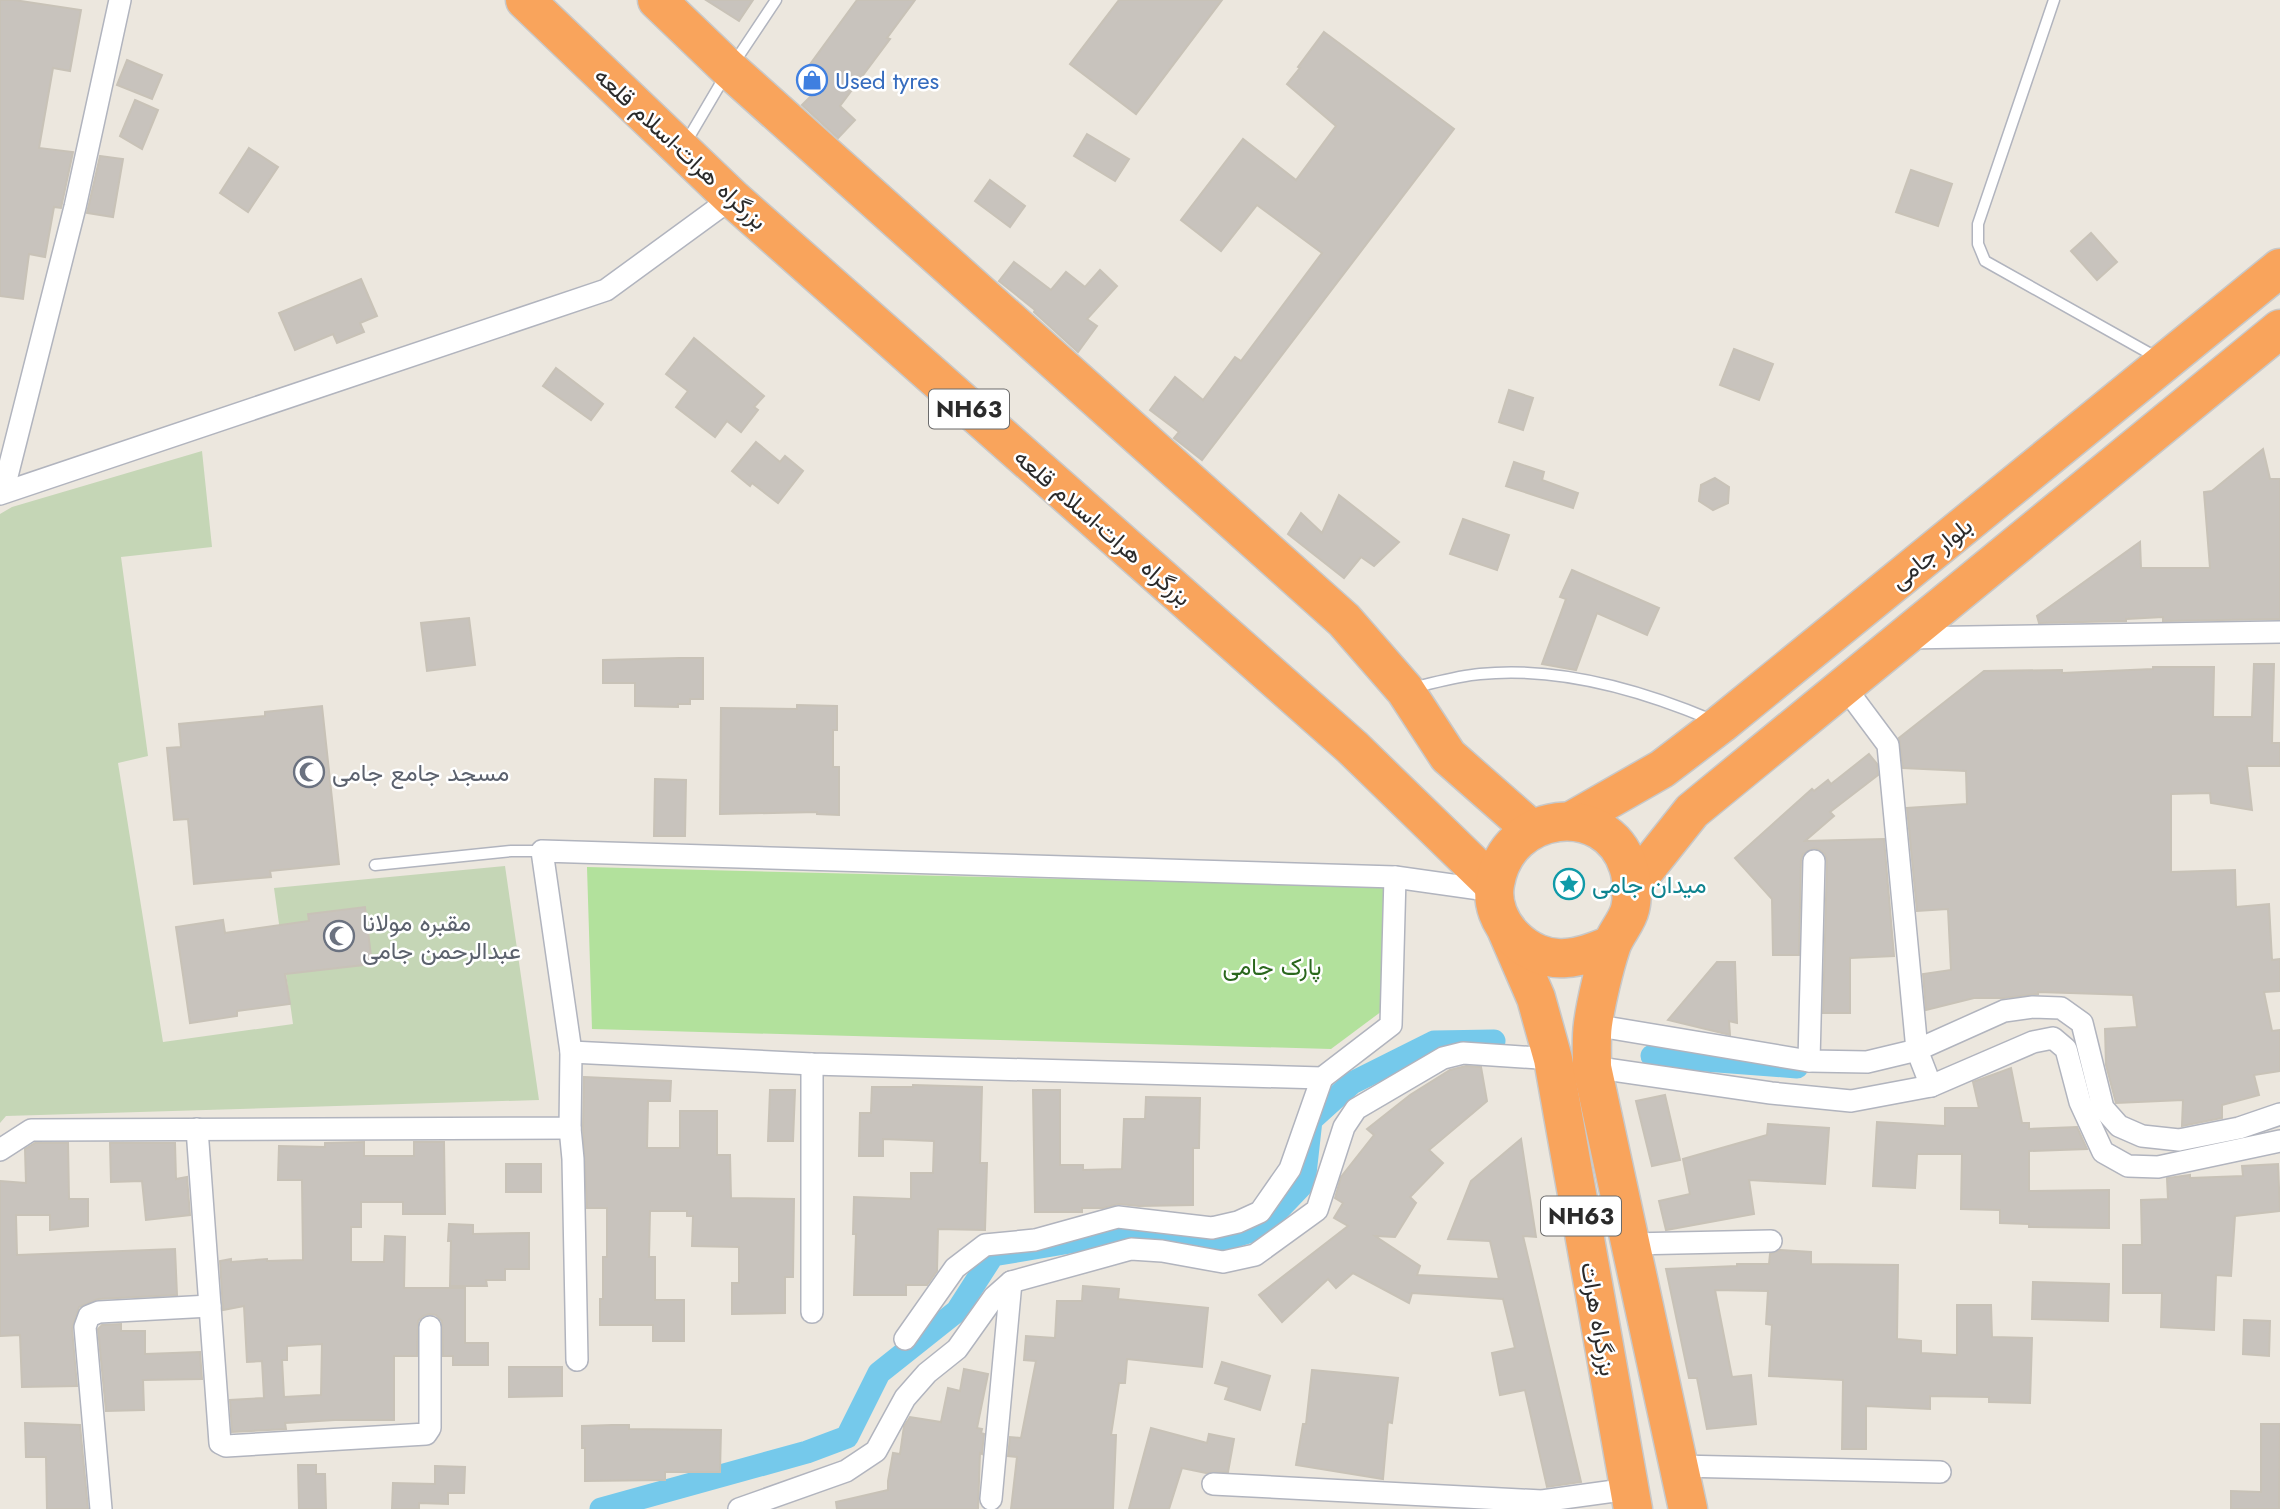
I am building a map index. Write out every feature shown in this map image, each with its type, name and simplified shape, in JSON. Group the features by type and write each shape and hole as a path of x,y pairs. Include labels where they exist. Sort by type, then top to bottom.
{"highway":[{"name":"بزرگراه هرات-اسلام قلعه","path":"525,0 732,198 1352,747 1494,888"},
{"path":"657,0 729,69 1344,620 1405,690 1448,755 1531,829"},
{"name":"بلوار جامی","path":"1571,821 1662,769 1721,724 2280,268"},
{"name":"بلوار جامی","path":"1630,889 1692,811 2280,329"},
{"path":"1494,888 1500,862 1513,843 1531,829 1550,822 1571,821"},
{"name":"NH63","path":"1571,821 1590,826 1607,836 1620,850 1629,868 1630,909 1611,945"},
{"name":"NH63","path":"1494,888 1497,911 1506,929"},
{"path":"1506,929 1521,945 1541,955 1563,959 1585,955 1611,945"},
{"name":"بزرگراه هرات","path":"1506,929 1536,998 1553,1059 1631,1499"},
{"name":"بزرگراه هرات","path":"1611,945 1592,1025 1592,1067 1688,1509"}],"street":[{"path":"2,493 75,206 120,0"},
{"path":"2,493 606,290 732,198"},
{"path":"1902,638 2280,632"},
{"path":"1844,687 1888,745 1917,1050 1931,1086"},
{"path":"577,1360 570,1052 542,851 1395,877 1494,888"},
{"path":"1809,1060 1814,861"},
{"path":"905,1339 955,1268 985,1245 1035,1240 1118,1217 1212,1228 1238,1222 1260,1212 1290,1169 1322,1078 1391,1025 1395,877"},
{"path":"1592,1025 1809,1060 1867,1062 1917,1050 2004,1011 2033,1007 2061,1008 2082,1023 2103,1108 2119,1126 2142,1136 2179,1140 2239,1128 2280,1114"},
{"path":"1592,1067 1771,1093 1851,1101 1931,1086 2033,1042 2053,1038 2066,1049 2080,1102 2103,1152 2128,1166 2158,1167 2280,1141"},
{"path":"570,1052 812,1064 1322,1078"},
{"path":"739,1509 846,1471 876,1451 905,1398 927,1373 957,1349 995,1297 1011,1282 1131,1249 1162,1251 1223,1262 1255,1255 1317,1210 1344,1127 1356,1109 1443,1058 1463,1053 1553,1059"},
{"path":"812,1064 812,1312"},
{"path":"0,1150 32,1130 570,1128"},
{"path":"2239,1128 2244,1149"},
{"path":"197,1129 219,1443 226,1446 426,1434 430,1428 430,1327"},
{"path":"1630,1244 1771,1241"},
{"path":"991,1499 1011,1282"},
{"path":"101,1509 85,1327 89,1316 99,1312 210,1306"},
{"path":"1678,1466 1940,1472"},
{"path":"1213,1484 1542,1501 1631,1499"}],"lane":[{"path":"682,149 729,69 776,0"},
{"path":"2054,0 1978,225 1979,244 1985,261 2165,362"},
{"path":"1405,690 1479,674 1512,672 1579,679 1667,701 1721,724"},
{"path":"375,865 511,851 542,851"}],"green space":[{"path":"202,451 212,547 121,557 148,756 118,763 163,1042 293,1024 274,888 505,866 539,1100 6,1116 0,1123 0,514 12,507"},
{"name":"پارک جامی","path":"587,867 1385,887 1382,1011 1331,1049 592,1029"}],"building":[{"path":"0,0 81,10 70,71 53,68 39,148 73,152 61,208 54,207 45,257 29,254 23,299 0,296"},
{"path":"706,0 753,0 739,21"},
{"path":"857,0 915,0 887,38 890,39 840,106 855,120 838,138 802,105 817,90 800,78"},
{"path":"1119,0 1222,0 1136,114 1070,64"},
{"path":"1324,32 1454,129 1202,460 1174,438 1179,432 1150,410 1175,377 1203,400 1235,357 1241,361 1322,253 1257,205 1221,251 1181,220 1243,139 1296,180 1336,126 1287,84"},
{"path":"127,60 162,75 152,99 117,85"},
{"path":"135,100 158,110 142,149 120,136"},
{"path":"1087,134 1129,159 1115,181 1074,156"},
{"path":"249,148 278,167 248,212 220,193"},
{"path":"100,156 123,159 113,217 87,213"},
{"path":"1911,170 1952,184 1938,226 1896,212"},
{"path":"990,180 1025,206 1010,227 975,201"},
{"path":"2091,233 2117,262 2097,280 2071,251"},
{"path":"1014,262 1051,290 1066,272 1085,287 1100,270 1117,286 1087,319 1097,326 1078,352 1034,312 1035,310 999,281"},
{"path":"361,279 377,316 360,323 364,332 337,343 333,334 295,350 279,313"},
{"path":"694,338 764,396 754,407 758,410 741,432 727,421 715,437 676,407 688,391 666,374"},
{"path":"1734,349 1773,364 1759,400 1720,385"},
{"path":"556,368 603,404 591,420 543,386"},
{"path":"1509,390 1533,398 1523,430 1499,422"},
{"path":"756,442 780,462 785,456 803,471 778,503 732,471"},
{"path":"2263,449 2270,479 2280,479 2280,619 2163,621 2163,617 2126,621 2039,623 2037,616 2140,542 2141,568 2210,568 2204,492 2212,491"},
{"path":"1514,462 1544,472 1542,480 1578,493 1573,508 1506,486"},
{"path":"1715,478 1729,487 1728,503 1713,510 1699,501 1701,485"},
{"path":"1339,495 1399,542 1374,566 1361,557 1344,578 1288,534 1301,513 1322,533"},
{"path":"1463,519 1509,535 1497,570 1450,554"},
{"path":"1572,570 1659,608 1647,635 1597,613 1576,670 1542,664 1566,599 1560,597"},
{"path":"469,618 475,665 427,671 421,623"},
{"path":"703,658 703,699 690,699 690,704 678,704 678,707 635,706 635,683 603,683 603,660"},
{"path":"2254,664 2274,664 2272,743 2280,743 2280,766 2247,766 2252,810 2211,803 2210,793 2171,794 2171,872 2235,870 2236,907 2269,904 2272,960 2280,959 2280,991 2264,992 2272,1031 2280,1030 2280,1071 2254,1075 2259,1095 2222,1105 2222,1118 2182,1126 2183,1100 2116,1103 2106,1065 2105,1029 2137,1027 2133,995 2038,992 2004,998 1974,998 1926,1010 1923,974 1951,970 1948,909 1917,911 1907,808 1967,804 1966,771 1903,768 1899,738 1984,671 2062,670 2062,673 2153,667 2214,667 2213,717 2252,717"},
{"path":"797,705 837,706 837,730 833,730 833,767 839,767 839,815 817,812 720,814 721,708 797,709"},
{"path":"322,706 339,864 270,871 271,877 194,884 188,819 174,820 167,748 181,747 179,724 265,716 265,712"},
{"path":"1869,754 1877,764 1878,775 1830,812 1834,816 1805,841 1884,839 1894,956 1850,958 1850,1013 1823,1013 1825,854 1814,848 1803,854 1801,860 1799,955 1773,955 1772,899 1735,858 1812,789 1814,791 1828,780 1831,784"},
{"path":"655,779 686,780 685,836 654,836"},
{"path":"365,907 372,964 285,974 290,1004 237,1011 237,1016 190,1023 176,927 223,920 225,933 309,921 308,914"},
{"path":"1717,962 1735,962 1737,1023 1729,1021 1730,1035 1668,1020"},
{"path":"1466,1066 1481,1067 1487,1101 1429,1150 1443,1163 1410,1197 1416,1203 1395,1237 1375,1236 1420,1266 1417,1275 1499,1279 1490,1241 1448,1239 1471,1181 1521,1139 1536,1237 1523,1236 1581,1482 1547,1487 1525,1390 1500,1395 1492,1353 1515,1348 1503,1299 1412,1293 1409,1303 1353,1273 1336,1288 1328,1279 1282,1322 1259,1295 1348,1226 1334,1218 1343,1203 1335,1198 1341,1177 1374,1135 1367,1129 1410,1095 1450,1070"},
{"path":"2011,1068 2022,1123 2029,1123 2029,1129 2077,1127 2087,1149 2029,1151 2029,1191 2109,1190 2109,1228 2029,1227 2029,1224 2000,1223 2000,1210 1961,1209 1962,1154 1917,1154 1915,1188 1873,1186 1877,1122 1945,1126 1945,1108 1979,1108 1973,1082"},
{"path":"584,1077 671,1081 670,1101 648,1101 647,1148 680,1148 680,1111 717,1111 717,1155 730,1155 731,1198 794,1199 793,1277 785,1277 785,1313 732,1314 732,1283 739,1283 739,1247 692,1246 693,1216 687,1216 687,1211 650,1211 649,1257 655,1257 655,1300 684,1300 684,1341 653,1341 653,1325 600,1325 603,1257 607,1257 607,1208 587,1208 583,1127"},
{"path":"872,1087 982,1087 980,1163 987,1163 985,1230 938,1229 937,1271 927,1285 906,1285 906,1295 854,1295 854,1197 911,1199 911,1173 933,1173 934,1141 883,1139 883,1156 859,1156 860,1113 871,1113"},
{"path":"770,1090 795,1090 793,1141 768,1141"},
{"path":"1033,1090 1060,1090 1060,1165 1083,1165 1083,1170 1122,1169 1124,1119 1145,1119 1146,1097 1200,1098 1199,1148 1193,1148 1193,1205 1119,1204 1103,1208 1082,1208 1082,1212 1035,1212"},
{"path":"1665,1095 1680,1160 1652,1166 1636,1101"},
{"path":"1768,1124 1829,1128 1825,1184 1749,1180 1754,1214 1666,1230 1659,1201 1690,1194 1683,1159 1767,1135"},
{"path":"364,1142 364,1156 414,1156 414,1142 444,1142 445,1214 403,1214 403,1202 361,1202 361,1227 351,1227 351,1262 384,1262 385,1236 405,1237 404,1288 465,1288 465,1343 488,1343 488,1365 453,1365 453,1356 443,1356 442,1321 436,1315 429,1314 418,1321 417,1356 394,1356 394,1420 285,1423 286,1429 232,1432 230,1400 264,1398 262,1361 247,1362 244,1306 223,1310 220,1261 303,1260 302,1180 278,1180 279,1146 325,1147 325,1143","holes":["322,1344 321,1395 284,1397 282,1360 287,1360 287,1346"]},
{"path":"35,1143 68,1143 69,1199 88,1199 88,1226 50,1230 50,1215 16,1215 17,1255 175,1249 177,1295 98,1299 79,1307 72,1328 77,1386 22,1387 20,1335 0,1336 0,1181 26,1183 25,1149"},
{"path":"110,1143 175,1143 176,1179 187,1177 190,1215 146,1220 142,1181 111,1182"},
{"path":"506,1164 541,1164 541,1192 506,1192"},
{"path":"2278,1164 2280,1211 2235,1216 2231,1276 2216,1275 2214,1330 2161,1327 2162,1293 2123,1293 2123,1245 2142,1245 2141,1200 2168,1199 2167,1178 2190,1175 2190,1178 2243,1176 2242,1166"},
{"path":"449,1224 473,1225 473,1234 529,1233 529,1269 505,1269 505,1280 486,1280 487,1286 450,1286"},
{"path":"1780,1250 1811,1252 1811,1264 1898,1265 1897,1339 1921,1341 1921,1353 1957,1355 1957,1305 1991,1305 1992,1337 2032,1338 2030,1403 1989,1402 1989,1397 1930,1396 1930,1409 1866,1406 1866,1449 1842,1449 1843,1380 1769,1376 1772,1325 1766,1324 1768,1291 1715,1290 1732,1377 1751,1375 1756,1424 1707,1429 1697,1378 1689,1378 1666,1269 1769,1264 1770,1254"},
{"path":"2033,1282 2109,1284 2108,1321 2032,1319"},
{"path":"1083,1286 1119,1289 1118,1299 1208,1308 1202,1367 1127,1359 1125,1383 1119,1383 1111,1435 1116,1435 1113,1509 1011,1509 1017,1457 1008,1456 1010,1437 1021,1438 1036,1361 1024,1360 1026,1336 1055,1338 1057,1301 1082,1301"},
{"path":"2244,1320 2270,1321 2269,1356 2243,1354"},
{"path":"121,1324 121,1331 145,1331 145,1354 200,1352 202,1379 143,1380 144,1410 106,1411 98,1329 102,1325"},
{"path":"1222,1362 1270,1376 1260,1410 1225,1399 1229,1387 1215,1383"},
{"path":"509,1367 562,1367 562,1396 509,1397"},
{"path":"964,1369 988,1374 977,1428 982,1429 981,1433 984,1434 982,1454 980,1453 978,1509 837,1509 836,1502 888,1490 893,1453 900,1454 904,1426 910,1417 941,1422 948,1388 960,1391"},
{"path":"1312,1370 1398,1378 1392,1423 1388,1422 1383,1479 1296,1465 1303,1424 1306,1424"},
{"path":"25,1423 80,1425 88,1509 47,1509 46,1457 26,1457"},
{"path":"2261,1424 2280,1424 2279,1509 2231,1509 2231,1491 2261,1492"},
{"path":"629,1425 629,1429 721,1430 720,1472 665,1472 665,1480 585,1481 582,1426"},
{"path":"1151,1428 1207,1443 1209,1434 1234,1439 1228,1472 1206,1473 1182,1468 1169,1509 1129,1509"},
{"path":"298,1465 316,1465 316,1474 325,1474 326,1509 299,1509"},
{"path":"435,1466 465,1467 464,1493 448,1493 448,1504 419,1503 419,1509 392,1509 393,1483 435,1484"}],"waterway":[{"path":"601,1509 807,1452 847,1437 879,1373 957,1311 993,1255 1129,1232 1206,1245 1261,1228 1304,1183 1311,1120 1352,1083 1434,1042 1494,1041"},
{"path":"1652,1056 1797,1067"}],"place":[{"name":"Used tyres","path":"812,80"},
{"name":"مسجد جامع جامی","path":"309,772"},
{"name":"میدان جامی","path":"1569,884"},
{"name":"مقبره مولانا عبدالرحمن جامی","path":"339,936"}]}
